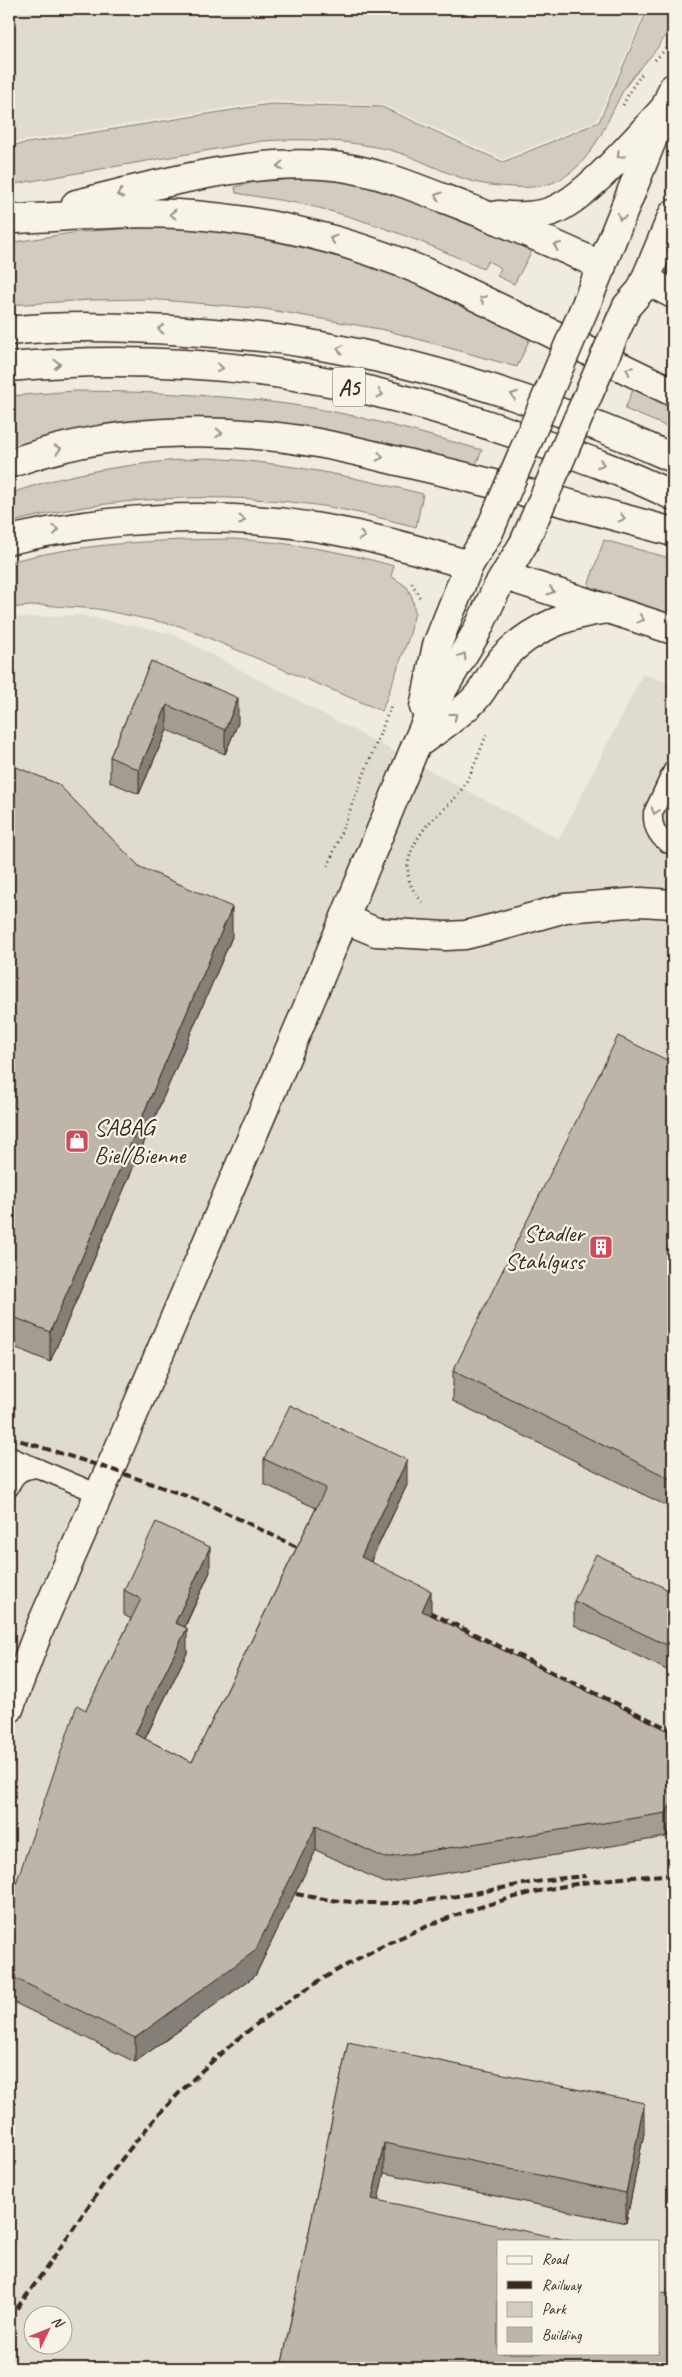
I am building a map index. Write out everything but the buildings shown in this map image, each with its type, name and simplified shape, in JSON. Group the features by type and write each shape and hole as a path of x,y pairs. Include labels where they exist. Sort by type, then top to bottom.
{"main road":[{"path":"484,214 534,215 560,207 599,177 670,98"},
{"path":"416,745 437,645 469,565 489,532 587,302 670,98"},
{"path":"10,220 191,178 264,167 307,165 339,167 380,176 484,214 602,266 613,273 622,317"},
{"path":"10,220 176,214 248,221 317,235 390,257 427,273 673,392"},
{"path":"9,1708 38,1630 99,1494 434,704 476,633 524,543 622,317 646,280 673,214"},
{"path":"587,302 596,293 646,280 673,294"},
{"name":"A5","path":"9,331 129,327 308,343 365,354 508,392 621,435 673,458"},
{"name":"A5","path":"9,367 92,363 157,363 278,374 357,388 481,422 604,465 673,496"},
{"path":"9,464 92,441 132,436 205,433 258,435 318,443 466,477 673,532"},
{"path":"9,540 40,533 151,519 254,520 314,526 383,540 418,550 673,630"},
{"path":"416,745 472,702 486,687 504,657 524,639 558,620 588,611 608,609"},
{"path":"344,919 376,932 466,935 566,908 641,902 673,904"}],"lane":[{"path":"673,770 653,813 652,820 654,829 661,838 673,846"},
{"path":"9,1456 99,1494"},
{"path":"9,1488 17,1473 23,1470 38,1468"}],"path":[{"path":"418,550 409,579 418,592 422,609"},
{"path":"328,866 395,695"},
{"path":"428,935 433,908 422,902 410,887 407,878 410,856 416,842 429,823 451,802 464,786 490,726"}],"shaded area":[{"path":"9,9 646,9 597,120 503,159 384,105 271,101 9,143"},
{"path":"80,615 173,634 559,839 643,674 673,684 673,2368 9,2368 9,618"}],"green space":[{"path":"648,9 673,9 672,21 667,32 654,52 623,91 601,135 587,155 570,173 549,184 536,187 521,187 485,184 458,177 390,150 342,142 294,140 262,141 9,185 9,146 270,104 382,107 503,162 599,122"},
{"path":"317,178 346,182 401,196 532,251 514,284 497,276 501,268 488,261 483,269 443,251 361,220 288,201 236,193 235,187 263,180"},
{"path":"151,227 197,229 264,237 331,252 407,279 531,336 517,367 385,330 265,309 149,299 90,300 9,305 9,243 78,232"},
{"path":"634,387 673,407 673,429 625,409"},
{"path":"75,391 215,396 285,404 354,416 482,450 475,467 379,442 319,430 9,452 9,396"},
{"path":"204,458 260,462 314,470 423,494 416,527 323,506 284,501 205,498 125,502 47,514 9,523 9,494 33,486 105,469 154,462"},
{"path":"233,539 274,542 314,548 394,566 391,576 407,587 412,597 415,612 410,634 382,711 180,626 98,609 41,605 9,608 9,562 64,551 120,544 176,540"},
{"path":"604,540 673,559 673,615 588,586"}],"railway":[{"path":"9,1437 110,1469 206,1503 309,1553"},
{"path":"419,1607 673,1731"},
{"path":"9,2318 43,2273 107,2179 142,2134 194,2078 251,2028 314,1985 380,1948 449,1918 522,1895 597,1881 673,1875"},
{"path":"296,1894 354,1902 411,1902 433,1900 542,1881 586,1876"},
{"path":"666,1904 673,1903"}],"place":[{"name":"SABAG Biel/Bienne","path":"77,1141"},
{"name":"Stadler Stahlguss","path":"601,1247"}]}
